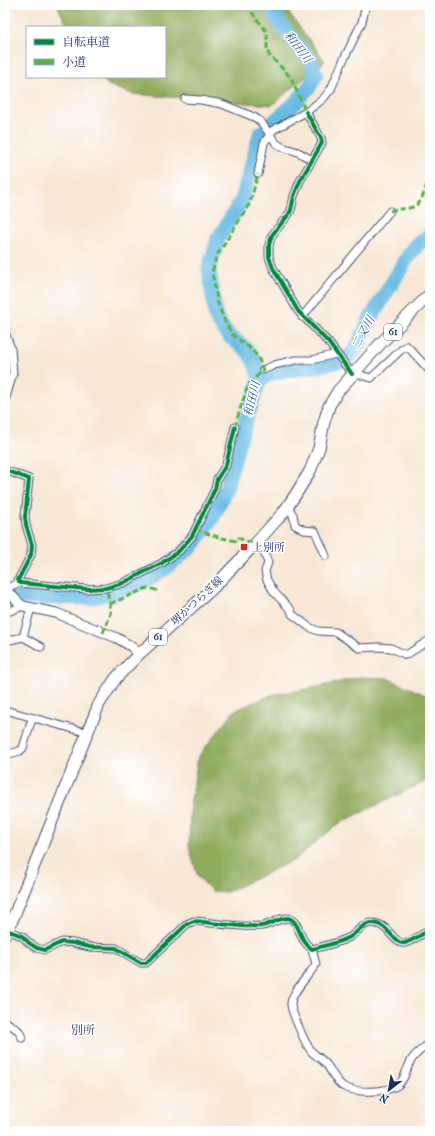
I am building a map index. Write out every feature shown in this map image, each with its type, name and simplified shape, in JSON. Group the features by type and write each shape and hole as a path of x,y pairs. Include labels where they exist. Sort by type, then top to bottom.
{"main road":[{"name":"堺かつらぎ線","path":"6,932 99,704 116,678 138,655 212,589 288,506 310,471 319,448 329,406 338,391 353,373 430,294"}],"street":[{"path":"258,174 264,142 269,134 273,130 306,112 323,99 331,89 362,22 366,5"},
{"path":"185,99 222,104 254,117 261,122 276,144 298,152 312,160"},
{"path":"306,112 321,138 322,143 300,181 289,214 272,235 269,245 273,268 302,316 320,332 336,354 353,373 371,378 407,346 430,371"},
{"path":"302,316 390,211"},
{"path":"5,332 11,349 13,373 5,401"},
{"path":"263,370 274,365 296,360 312,360 336,354"},
{"path":"138,655 132,647 117,638 56,614 24,606 5,588 20,583 87,589 106,588 123,583 162,563 179,551 192,536 215,489 217,479 226,465 235,427"},
{"path":"5,470 29,479 25,517 32,545 31,555 18,580 20,583"},
{"path":"288,506 293,515 295,526 304,530 315,531 326,556"},
{"path":"259,539 268,563 265,572 267,580 274,592 291,610 292,614 309,627 318,631 336,632 359,648 391,648 406,655 430,641"},
{"path":"5,613 24,606"},
{"path":"23,637 24,606"},
{"path":"5,640 23,637 41,647"},
{"path":"5,710 88,733"},
{"path":"5,755 20,751 23,748 31,722 36,718"},
{"path":"6,932 22,936 29,943 44,950 62,942 73,943 90,948 116,948 142,963 146,963 188,924 194,921 251,926 264,925 286,918 291,919 297,924 301,937 306,945 312,949 316,964 292,997 291,1005 306,1042 312,1052 326,1063 336,1080 343,1087 366,1092 397,1086 412,1059 419,1050 430,1043"},
{"path":"312,949 352,936 358,928 368,924 376,923 384,926 399,942 404,943 430,930"},
{"path":"5,1021 20,1031 22,1038"}],"green space":[{"path":"57,5 283,5 325,61 272,105 132,94 108,85 102,78 166,78 166,26 68,26"},
{"path":"360,677 387,678 430,697 430,779 338,824 294,860 227,892 212,891 198,877 189,847 190,807 198,757 234,711 271,695 319,687"}],"waterway":[{"name":"和田川","path":"5,601 9,599 28,597 90,598 120,591 144,581 166,568 194,544 213,517 226,489 238,445 260,379 254,361 247,350 228,335 216,318 209,269 218,239 242,200 260,134 294,104 310,86 316,75 311,61 284,29 269,5"},
{"name":"二又川","path":"260,379 276,372 322,365 347,359 356,349 369,321 409,255 417,245 430,235"}],"marked path":[{"path":"246,5 267,32 267,48 269,55 291,78 306,112"},
{"path":"390,211 409,208 419,203 426,186 430,169"},
{"path":"235,427 249,384 263,370 258,357 252,350 232,334 226,324 218,304 212,273 216,257 250,203 258,174"},
{"path":"196,529 236,541 238,538 255,544"},
{"path":"103,633 111,613 106,588"},
{"path":"110,604 147,588 160,591"}],"cycle path":[{"path":"306,112 321,138 322,143 300,181 289,214 272,235 269,245 269,257 273,268 298,311 328,342 352,374"},
{"path":"5,470 29,479 25,517 32,545 31,555 18,580 20,583 87,589 106,588 123,583 162,563 179,551 192,536 215,489 217,479 226,465 235,427"},
{"path":"7,930 22,936 37,948 45,950 62,942 90,947 116,948 141,963 146,963 187,924 194,921 237,926 262,926 288,918 297,925 304,941 312,949 346,939 364,925 370,923 376,923 382,926 401,943 415,939 430,930"}],"place":[{"name":"上別所","path":"244,547"}],"district":[{"name":"別所","path":"83,1030"}]}
